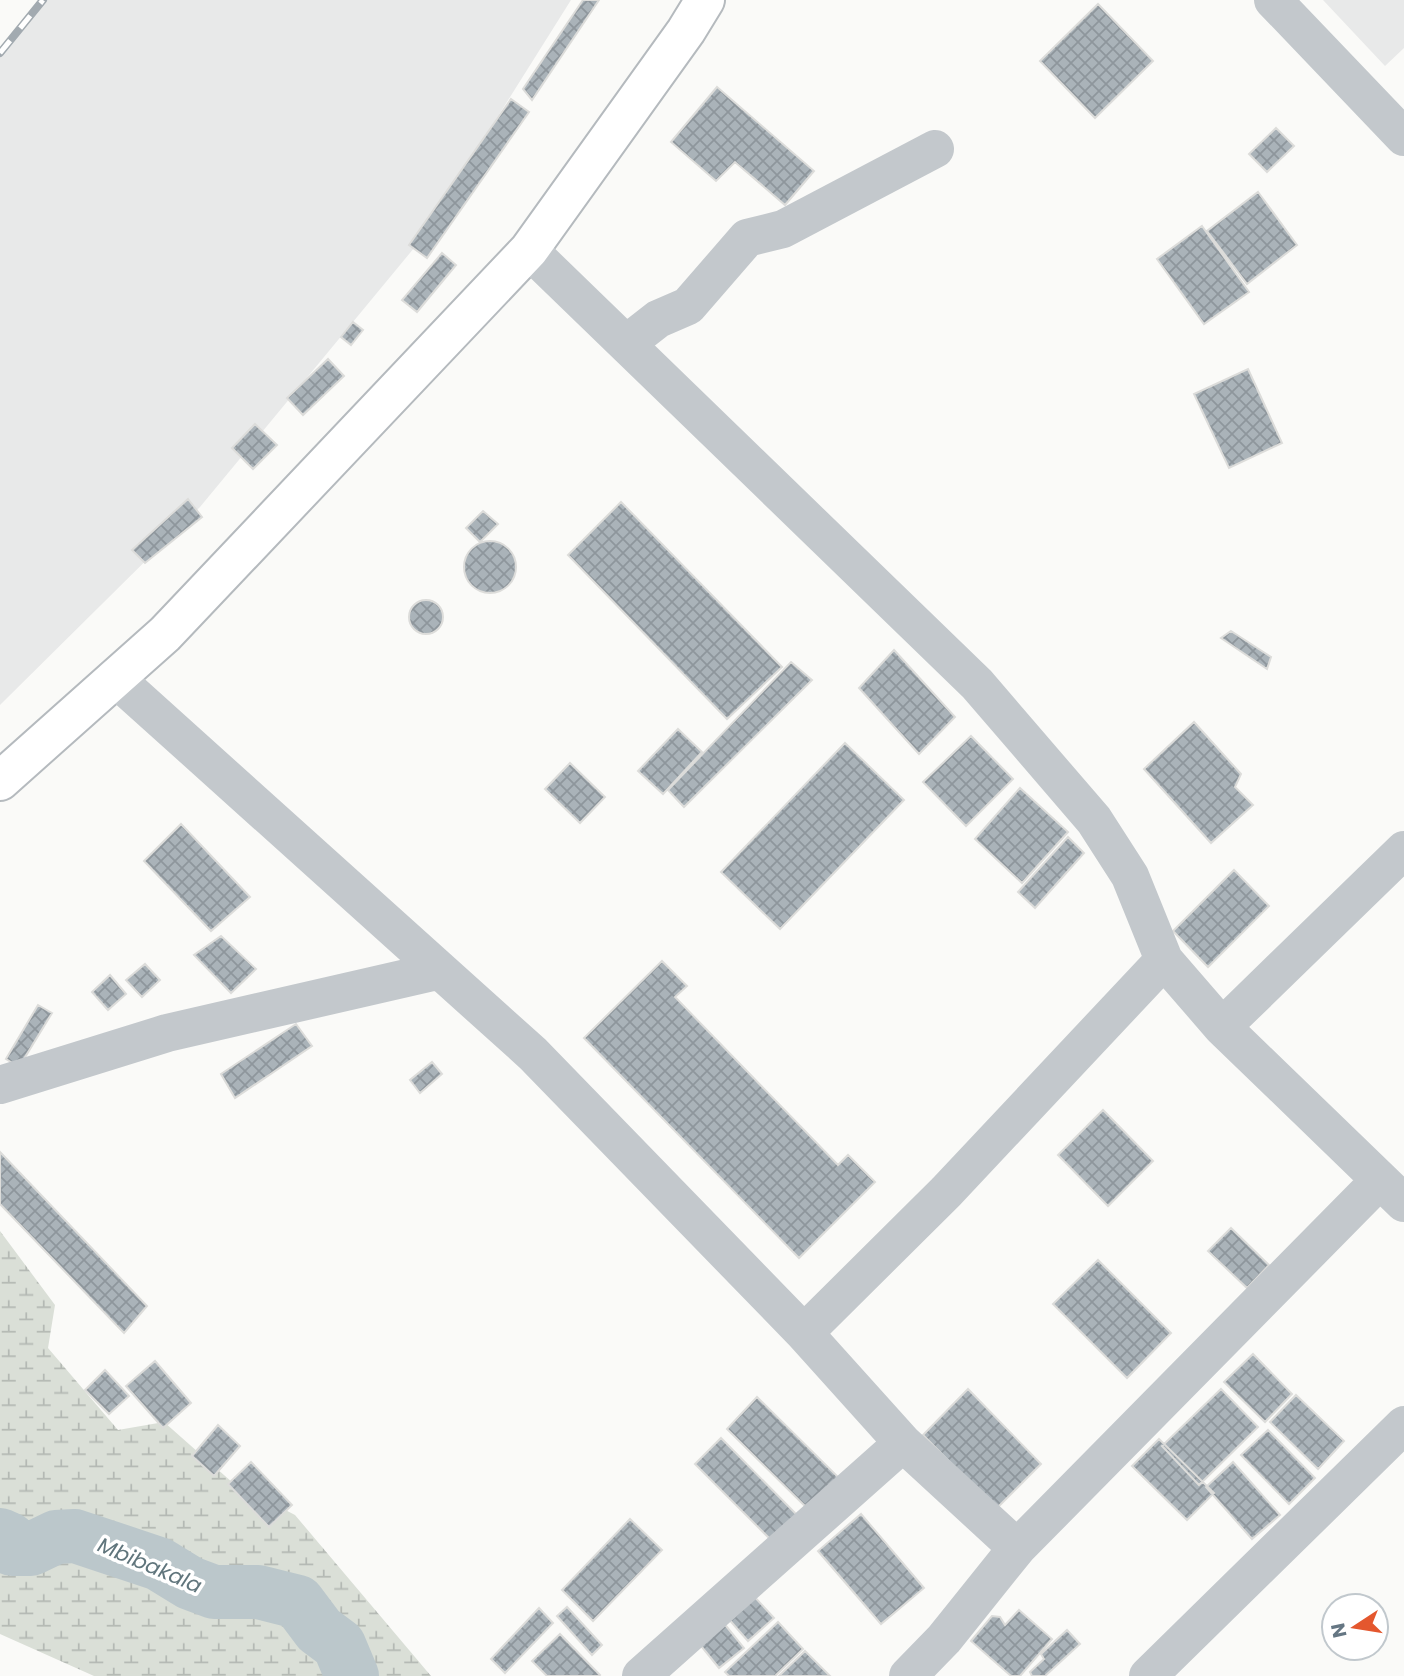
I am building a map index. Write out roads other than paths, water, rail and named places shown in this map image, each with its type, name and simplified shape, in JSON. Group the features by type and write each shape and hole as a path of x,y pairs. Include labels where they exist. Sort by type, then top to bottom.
{"main road":[{"path":"0,781 165,634 529,250 687,32 705,0"}],"street":[{"path":"1273,0 1397,114"},
{"path":"626,344 658,319 688,306 747,238 783,229 935,149"},
{"path":"529,250 977,684 1094,820 1130,876 1164,960 1222,1027 1391,1192 1017,1548 944,1639 908,1676"},
{"path":"115,678 437,971 533,1054 804,1333 903,1443 1017,1548"},
{"path":"1222,1027 1404,850"},
{"path":"804,1333 937,1201 1164,960"},
{"path":"0,1084 167,1033 437,971"},
{"path":"1164,1671 1404,1425"},
{"path":"641,1676 903,1443"}],"waterway":[{"name":"Mbibakala","path":"0,1535 9,1539 12,1549 31,1549 56,1537 75,1536 159,1564 190,1583 214,1592 258,1592 298,1602 319,1630 339,1645 352,1676"}],"railway":[{"path":"0,53 43,0"}]}
